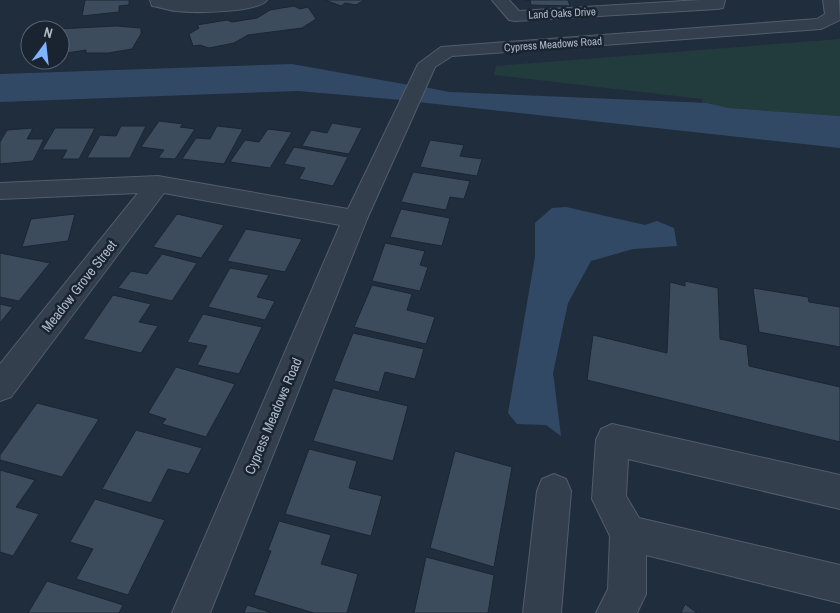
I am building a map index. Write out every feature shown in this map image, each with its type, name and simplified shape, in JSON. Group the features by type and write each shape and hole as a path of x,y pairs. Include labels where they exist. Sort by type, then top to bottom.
{"street":[{"path":"158,0 158,2 175,6 249,4 259,0"},
{"name":"Land Oaks Drive","path":"500,0 514,16 717,4 717,0"},
{"name":"Cypress Meadows Road","path":"191,613 355,218 428,64 447,52 821,24 834,16 831,0"},
{"path":"0,191 158,184 355,218"},
{"name":"Meadow Grove Street","path":"0,387 158,184"},
{"path":"615,613 627,594 628,533 609,499 612,440 840,492"},
{"path":"542,613 554,491"},
{"path":"628,533 840,584"}],"green space":[{"path":"840,39 840,116 729,108 702,102 702,99 494,75 496,66"}],"water":[{"path":"292,64 409,85 402,100 298,91 0,102 0,74"},
{"path":"424,87 449,92 707,103 729,108 840,116 840,148 418,102"},
{"path":"566,207 645,225 657,221 674,228 677,246 633,249 591,261 568,303 553,373 561,436 546,425 517,424 508,413 535,257 535,223 552,208"}],"building":[{"path":"85,0 129,0 129,5 119,6 119,12 82,16"},
{"path":"325,0 364,0 356,5 345,3 341,6"},
{"path":"530,0 568,0 570,6 531,5"},
{"path":"294,6 300,9 308,7 316,19 302,28 248,35 234,43 209,48 200,45 193,46 189,34 199,28 197,25 257,18 270,10"},
{"path":"116,26 141,28 141,34 132,49 108,53 86,53 86,50 70,52 70,28"},
{"path":"159,121 183,124 180,127 195,129 175,159 158,158 164,150 141,147"},
{"path":"332,123 362,128 349,154 302,146 311,130 327,133"},
{"path":"121,126 146,126 130,158 87,158 100,135 116,136"},
{"path":"217,126 243,129 224,164 182,159 196,138 210,139"},
{"path":"33,128 27,139 44,139 33,161 0,164 0,142 7,130"},
{"path":"55,128 95,128 79,159 62,159 67,150 42,150"},
{"path":"268,129 292,132 270,168 230,162 245,140 259,142"},
{"path":"430,140 464,145 460,156 482,159 477,176 420,167"},
{"path":"294,147 348,157 333,186 299,179 305,168 284,164"},
{"path":"413,172 470,181 464,199 450,197 446,210 401,202"},
{"path":"401,209 450,218 442,246 390,237"},
{"path":"75,214 68,241 22,247 31,219"},
{"path":"177,214 224,225 201,258 153,247"},
{"path":"246,229 302,239 285,272 227,261"},
{"path":"385,243 425,251 420,265 428,267 420,291 372,281"},
{"path":"0,253 50,263 19,301 0,297"},
{"path":"162,254 197,263 172,301 118,288 131,271 147,274"},
{"path":"230,268 269,275 257,297 275,301 265,320 208,307"},
{"path":"685,281 718,288 720,339 747,345 749,366 840,387 840,442 587,380 593,335 667,353 670,282 685,286"},
{"path":"372,285 412,294 407,310 435,317 426,344 354,327"},
{"path":"753,288 808,297 809,302 840,307 840,347 759,332"},
{"path":"113,295 151,304 139,322 158,326 141,353 83,339"},
{"path":"0,304 13,307 0,323"},
{"path":"203,314 262,327 239,374 197,365 207,346 187,342"},
{"path":"353,333 424,349 415,379 385,372 379,392 334,381"},
{"path":"176,367 235,384 206,437 162,424 166,419 148,413"},
{"path":"333,388 408,406 393,461 313,441"},
{"path":"37,403 99,419 62,477 0,460 0,455"},
{"path":"136,430 202,448 189,474 168,469 151,503 102,489"},
{"path":"309,449 357,461 349,488 382,496 371,536 285,514"},
{"path":"455,451 512,467 494,567 430,548"},
{"path":"0,470 35,480 16,507 39,514 13,556 0,552"},
{"path":"95,499 165,520 128,595 76,579 93,549 70,542"},
{"path":"279,521 331,535 321,564 358,574 347,613 314,613 254,595 271,551 268,550"},
{"path":"426,557 494,575 488,613 414,613"},
{"path":"47,581 123,605 119,613 28,613"},
{"path":"685,604 697,613 681,613"},
{"path":"247,605 272,613 244,613"}]}
